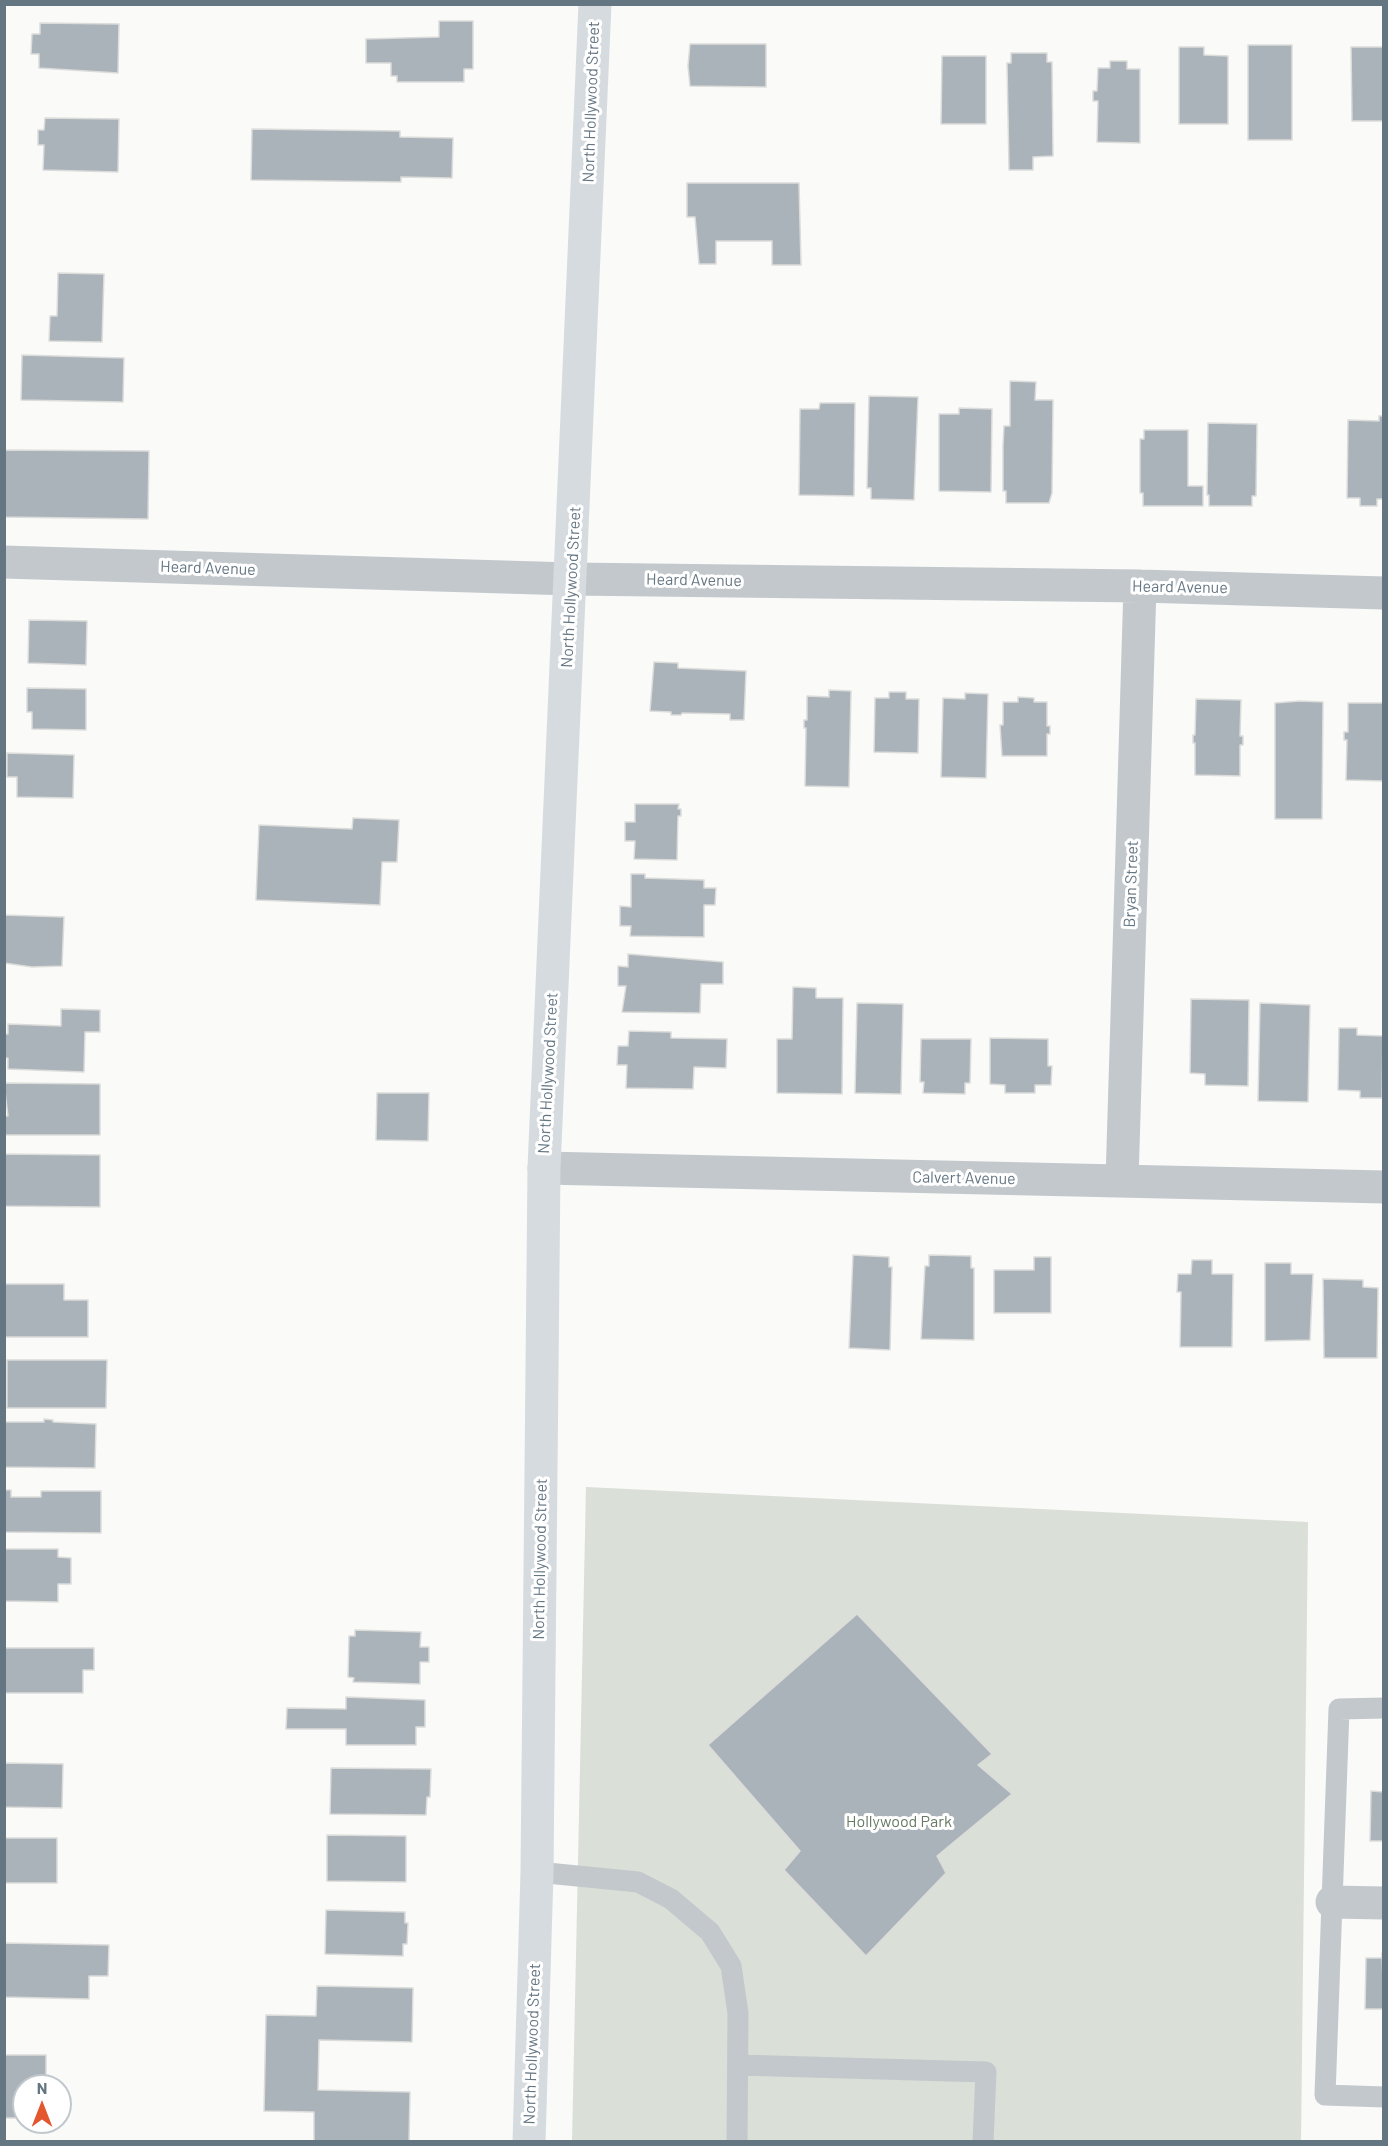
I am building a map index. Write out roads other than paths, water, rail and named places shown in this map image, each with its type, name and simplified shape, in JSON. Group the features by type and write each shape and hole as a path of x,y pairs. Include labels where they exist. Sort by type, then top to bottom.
{"main road":[{"name":"North Hollywood Street","path":"529,2142 537,1872 544,1168 595,4"}],"street":[{"name":"Heard Avenue","path":"4,562 571,579 1140,586 1383,592"},
{"name":"Bryan Street","path":"1122,1181 1140,586"},
{"name":"Calvert Avenue","path":"544,1168 1383,1187"},
{"path":"1332,1902 1383,1903"}],"lane":[{"path":"1383,1708 1339,1709 1325,2095 1383,2097"},
{"path":"537,1872 638,1882 671,1899 710,1932 731,1966 738,2013 737,2142"},
{"path":"738,2065 986,2072 983,2142"}],"park label":[{"name":"Hollywood Park","path":"899,1822"}]}
